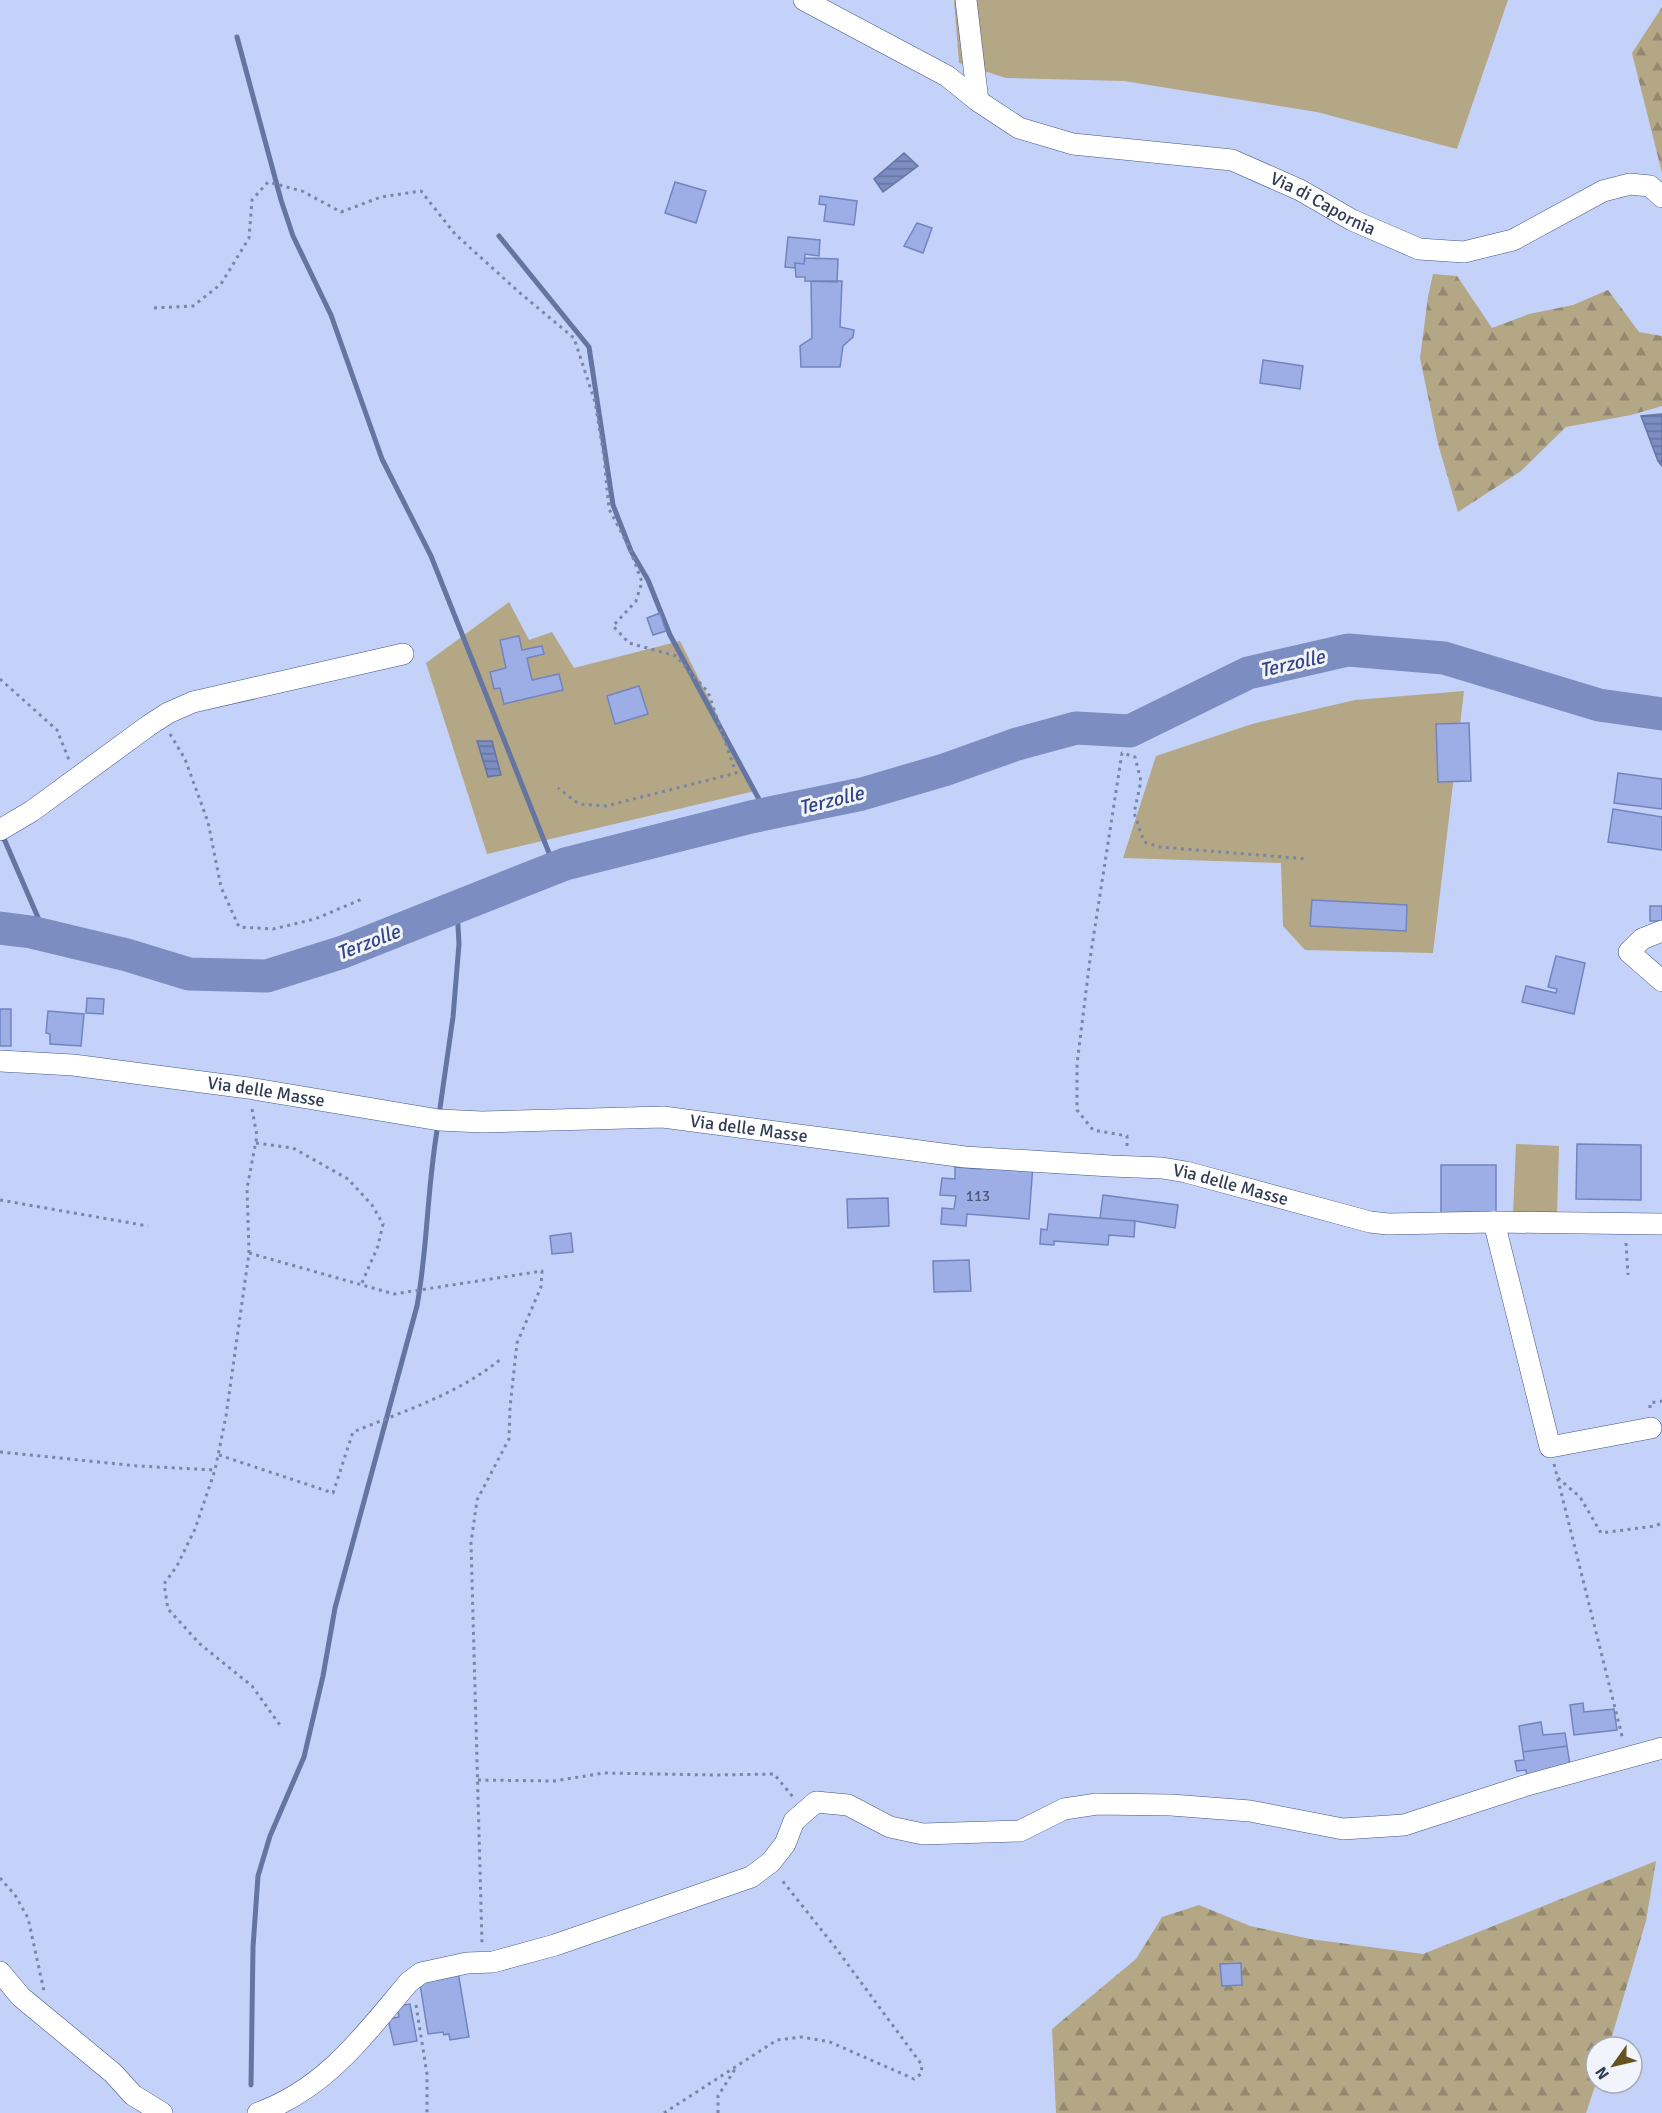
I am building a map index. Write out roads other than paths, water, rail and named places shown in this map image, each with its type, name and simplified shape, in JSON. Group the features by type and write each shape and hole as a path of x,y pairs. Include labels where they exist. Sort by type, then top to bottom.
{"street":[{"name":"Via di Capornia","path":"804,0 947,76 978,101 1019,128 1073,144 1232,160 1300,190 1352,220 1419,249 1464,252 1513,240 1603,191 1630,184 1650,186 1662,197"},
{"path":"966,0 978,101"},
{"path":"0,830 32,811 168,712 193,702 403,654"},
{"path":"1662,931 1642,939 1629,952 1662,981"},
{"name":"Via delle Masse","path":"0,1061 74,1065 248,1088 439,1120 482,1122 663,1118 965,1157 1162,1168 1186,1172 1370,1222 1388,1224 1494,1222 1662,1224"},
{"path":"1494,1222 1550,1447 1651,1428"},
{"path":"258,2113 278,2106 318,2080 346,2056 409,1982 421,1973 467,1963 493,1962 555,1945 664,1908 708,1890 751,1877 771,1862 785,1844 794,1821 816,1802 848,1805 890,1827 923,1834 1020,1831 1064,1809 1096,1804 1171,1805 1250,1811 1343,1829 1404,1825 1524,1786 1662,1748"},
{"path":"0,1972 21,1996 112,2073 133,2095 162,2113"}],"water":[{"path":"904,153 918,166 883,192 874,179"},
{"path":"1662,414 1662,466 1641,416"},
{"path":"477,741 492,741 501,775 488,777"}],"waterway":[{"path":"237,37 293,236 331,315 382,459 431,556 555,868"},
{"path":"499,236 589,347 613,505 631,551 648,580 670,635 767,814"},
{"name":"Terzolle","path":"0,928 31,932 127,955 189,974 267,976 343,952 565,864 751,817 862,794 944,770 1017,744 1076,728 1130,731 1248,673 1348,650 1444,658 1599,705 1662,714"},
{"path":"2,834 46,936"},
{"path":"439,1115 453,1017 459,944 457,908"},
{"path":"251,2085 253,1947 258,1876 270,1836 304,1757 323,1676 335,1608 417,1306 438,1125"}]}
